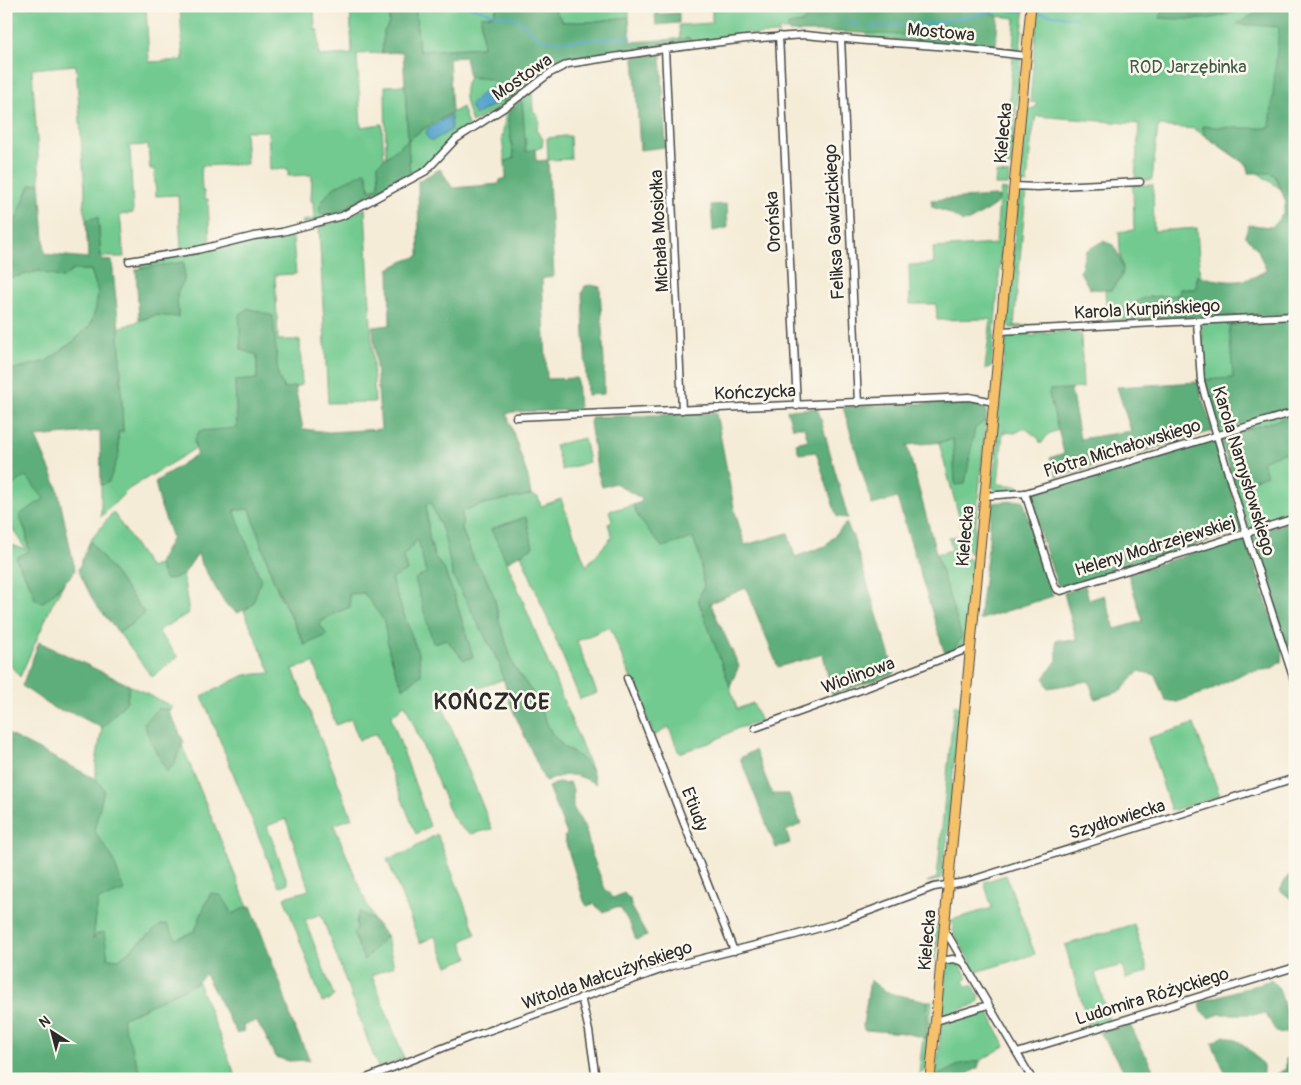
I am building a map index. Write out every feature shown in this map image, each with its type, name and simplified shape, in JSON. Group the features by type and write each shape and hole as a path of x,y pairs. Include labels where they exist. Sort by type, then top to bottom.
{"main road":[{"name":"Kielecka","path":"931,1074 1031,6"}],"street":[{"name":"Mostowa","path":"129,261 198,250 337,218 426,172 456,139 510,104 556,69 574,63 665,49 779,36 805,35 950,47 1027,56"},
{"name":"Orońska","path":"779,36 797,406"},
{"name":"Feliksa Gawdzickiego","path":"840,39 858,403"},
{"name":"Michała Mosiołka","path":"665,49 682,410"},
{"path":"1014,186 1037,187 1140,182"},
{"name":"Karola Kurpińskiego","path":"1000,331 1295,316"},
{"name":"Karola Namysłowskiego","path":"1197,322 1201,381 1246,533 1295,683"},
{"name":"Kończycka","path":"516,417 969,397 994,402"},
{"name":"Piotra Michałowskiego","path":"985,496 1025,494 1216,434 1295,412"},
{"name":"Heleny Modrzejewskiej","path":"1025,494 1055,587 1061,591 1295,518"},
{"name":"Wiolinowa","path":"755,728 970,648"},
{"name":"Etiudy","path":"627,678 734,951"},
{"name":"Szydłowiecka","path":"948,885 1043,858 1295,778"},
{"name":"Witolda Małcużyńskiego","path":"364,1079 426,1054 672,966 829,925 934,887 948,885"},
{"path":"944,932 1032,1079"},
{"path":"942,961 953,959 963,962"},
{"name":"Ludomira Różyckiego","path":"1018,1054 1295,967"},
{"path":"581,998 589,1031 596,1079"},
{"path":"936,1022 988,1005"}],"green space":[{"path":"6,6 146,6 149,62 183,60 180,6 314,6 315,30 318,30 319,56 352,54 350,6 390,6 389,23 384,32 382,53 357,54 361,127 382,124 384,161 378,164 379,187 370,190 366,172 334,189 328,194 319,208 364,197 385,187 386,189 342,214 303,224 302,221 314,219 313,202 311,201 312,175 288,176 288,169 270,170 268,131 245,131 247,164 201,166 202,191 204,191 205,199 208,199 210,244 181,249 178,195 156,196 154,169 150,169 148,145 130,146 133,213 120,215 124,257 101,257 98,218 86,220 83,206 85,193 76,65 32,69 40,183 30,185 16,220 6,230"},
{"path":"390,6 415,6 419,51 483,47 481,16 494,15 497,6 555,6 556,12 563,22 590,22 629,17 631,42 690,38 691,42 564,61 536,76 503,103 495,84 490,79 469,77 465,57 449,58 452,112 408,140 403,52 382,53 384,32 389,23"},
{"path":"415,6 497,6 494,15 481,16 483,47 419,51"},
{"path":"555,6 629,6 629,17 590,22 563,22 556,12"},
{"path":"712,6 822,6 823,12 810,14 802,23 788,25 788,30 778,30 779,34 750,35 750,32 746,32 746,36 569,61 542,75 507,103 472,123 466,106 465,94 466,83 469,77 490,79 495,84 503,103 536,76 564,61 690,42 690,38 680,39 679,25 712,23"},
{"path":"877,6 903,6 904,35 996,47 995,49 904,40 869,39 867,36 868,17 877,16"},
{"path":"904,6 949,6 989,9 991,13 998,16 996,47 923,36 789,32 788,25 802,23 810,13"},
{"path":"989,6 1025,6 1020,50 1013,50 1015,18 998,16 991,13"},
{"name":"ROD Jarzębinka","path":"1038,6 1295,6 1285,192 1195,129 1158,126 1152,180 1135,180 1139,124 1036,116 1027,184 1022,183 1020,181 1027,110 1036,107 1037,103 1030,102"},
{"path":"1165,6 1249,6 1226,15 1205,19 1160,18"},
{"path":"1267,6 1295,6 1295,313 1123,321 1123,308 1147,297 1179,295 1180,289 1196,289 1197,276 1225,281 1241,281 1266,270 1258,250 1245,235 1249,225 1272,227 1283,214 1286,202 1277,180 1274,175 1269,173 1248,173 1248,165 1205,136 1202,126 1270,128 1279,27 1237,24"},
{"path":"679,13 679,23 656,25 655,14"},
{"path":"661,54 666,147 640,150 634,57"},
{"path":"1013,57 1021,59 1011,165 1008,168 996,168 996,165 1004,164"},
{"path":"405,85 408,140 462,107 468,125 467,129 429,166 426,164 423,166 426,169 390,187 389,185 410,174 408,141 386,159 385,86"},
{"path":"532,90 533,111 538,115 539,122 536,130 543,139 542,147 526,153 522,102 508,121 514,158 505,162 502,138 506,111"},
{"path":"522,101 526,152 535,149 536,161 548,160 554,276 542,279 547,379 577,378 579,410 513,412 507,414 528,477 531,495 487,503 462,511 462,530 474,560 484,574 494,596 499,620 513,665 532,692 552,734 565,748 580,757 592,771 596,784 582,777 571,775 545,781 511,706 499,663 453,576 443,531 430,501 426,505 429,537 434,556 444,569 473,657 464,660 446,639 433,643 415,579 426,573 418,539 403,556 407,571 391,579 419,656 421,675 404,688 397,675 389,651 384,621 364,593 349,594 350,607 335,613 319,623 327,635 305,645 273,579 250,509 234,510 261,580 252,605 238,613 225,604 200,561 198,553 183,575 166,580 158,564 172,538 161,507 155,482 197,454 194,441 199,431 237,428 235,381 257,379 257,355 241,350 239,315 248,308 273,316 278,375 284,389 295,386 303,429 329,432 381,429 373,327 390,325 389,269 419,256 418,181 440,169 453,188 499,184 500,180 506,178 505,162 514,158 508,121 509,113"},
{"path":"570,136 571,159 548,160 547,138"},
{"path":"408,140 410,174 338,212 321,215 319,208 324,199 339,184 366,171 370,190 379,187 378,164"},
{"path":"996,173 1009,174 1008,185 995,185"},
{"path":"40,183 45,254 88,258 86,220 98,217 101,260 112,261 119,328 123,432 118,432 119,454 109,482 101,485 100,431 36,437 57,486 75,570 45,601 41,602 35,599 16,558 29,551 26,532 19,515 44,499 26,476 10,487 6,482 6,371 47,361 74,341 90,326 96,308 98,292 91,270 73,270 62,278 39,271 6,279 6,230 16,220 30,185"},
{"path":"1133,185 1153,185 1154,231 1197,228 1200,277 1197,276 1196,289 1180,289 1179,295 1147,297 1123,308 1123,321 1107,321 1105,290 1111,290 1121,278 1123,272 1119,232 1134,230"},
{"path":"1001,189 1007,190 991,367 985,369 991,319 937,320 936,304 910,304 909,265 934,264 933,248 996,244"},
{"path":"1022,190 1040,190 1042,192 1026,193 1014,326 1068,324 1068,326 1010,328 1007,322 1019,192"},
{"path":"995,196 999,198 996,204 969,221 963,222 947,212 932,207 931,200"},
{"path":"727,204 727,228 713,231 711,205"},
{"path":"365,208 375,402 328,403 319,227 350,217"},
{"path":"290,235 293,239 296,274 275,275 278,340 300,340 302,385 284,389 278,375 276,351 257,354 257,379 235,382 237,428 194,441 196,448 129,489 101,517 101,485 109,481 119,454 118,432 123,431 119,328 156,315 178,317 177,293 184,281 184,262 141,269 140,262 189,254 263,238"},
{"path":"1103,241 1113,245 1122,263 1122,273 1111,290 1090,289 1080,272 1086,251"},
{"path":"184,262 184,281 177,293 178,317 156,315 139,320 136,269"},
{"path":"73,270 91,270 98,292 96,308 90,326 74,341 47,361 6,371 6,279 39,271 62,278"},
{"path":"585,286 600,287 604,394 587,395 582,293"},
{"path":"1295,313 1295,516 1251,529 1248,527 1204,384 1201,318"},
{"path":"1295,319 1295,408 1218,429 1204,380 1233,378 1229,326"},
{"path":"1075,331 1075,334 1081,334 1083,388 1050,390 1049,394 1058,430 1048,434 1042,443 1025,428 1015,433 1003,432 998,484 1019,486 1018,491 997,492 993,488 992,483 998,438 996,433 1006,337 1012,334 1030,333 1031,336 1035,336 1036,333"},
{"path":"1197,382 1213,431 1057,477 1050,458 1064,453 1049,394 1050,390 1071,389 1080,439 1131,431 1117,387"},
{"path":"929,403 982,403 986,409 986,420 975,428 965,484 955,485 953,439 945,442 907,445 938,560 962,637 951,653 944,651 897,498 872,505 843,407"},
{"path":"817,408 848,518 837,517 816,452 799,454 796,443 808,440 804,427 792,427 787,410"},
{"path":"716,413 735,512 745,545 788,533 795,557 825,546 846,523 853,537 895,673 832,695 823,654 778,667 746,588 710,603 739,666 730,686 698,599 704,587 699,553 693,538 662,547 640,520 633,505 641,502 642,499 615,483 602,487 597,470 590,422 592,417"},
{"path":"1295,415 1295,467 1291,468 1285,452 1262,461 1267,475 1235,486 1220,437"},
{"path":"986,420 973,553 969,553 939,443 953,438 955,485 975,428"},
{"path":"584,438 589,462 562,470 555,445"},
{"path":"1215,438 1243,530 1065,587 1057,584 1027,494"},
{"path":"26,475 44,499 19,515 26,532 29,552 16,560 31,587 35,599 45,601 64,583 52,605 20,677 6,660 6,587 9,560 6,543 26,550 6,519 6,482 10,487"},
{"path":"531,495 538,497 541,506 561,499 586,566 612,537 608,524 612,520 609,511 633,505 640,520 693,538 699,553 704,587 698,600 721,659 737,709 753,703 761,722 738,728 712,742 679,753 669,727 654,736 610,627 577,641 597,693 580,699 521,554 532,547 525,517 491,529 507,562 592,771 580,757 565,748 552,734 532,692 513,665 499,620 494,596 484,574 474,560 462,530 462,511 487,503"},
{"path":"1023,500 1053,596 979,620 989,540 991,503"},
{"path":"430,501 443,531 453,576 499,663 504,679 441,702 492,829 471,834 460,827 452,816 405,704 391,717 430,826 416,834 376,734 359,740 351,719 336,725 314,663 293,669 352,818 334,825 374,921 359,912 356,922 364,960 386,935 394,966 372,975 404,1058 378,1068 321,914 305,920 334,996 322,1002 284,897 309,890 286,819 267,826 288,883 279,887 202,696 245,675 271,673 244,611 252,605 234,510 250,509 273,579 305,645 323,621 350,607 349,593 364,593 385,621 389,651 403,688 421,675 419,656 391,579 403,556 419,538 426,573 434,643 446,639 464,660 473,657 444,569 434,556 429,537 426,505"},
{"path":"113,512 150,568 158,564 166,580 183,575 189,613 158,631 178,657 152,677 119,633 145,614 90,541"},
{"path":"526,517 533,547 507,562 491,529"},
{"path":"1295,520 1295,643 1286,647 1249,535"},
{"path":"956,536 963,556 971,560 973,568 965,644 961,649 951,653 936,554 952,550 949,538"},
{"path":"1245,536 1282,650 1281,662 1271,669 1246,672 1206,692 1177,702 1165,700 1155,675 1139,671 1121,691 1095,699 1089,681 1048,688 1044,678 1057,660 1056,640 1077,641 1064,593 1085,586 1089,600 1104,595 1115,629 1143,621 1128,574"},
{"path":"90,541 145,614 119,633 95,604 78,570"},
{"path":"39,642 129,685 127,701 102,728 73,713 55,709 22,686"},
{"path":"129,685 173,707 169,712 157,709 144,723 150,740 167,772 175,763 182,745 248,907 233,914 222,897 211,893 195,931 176,940 167,924 161,925 119,959 108,958 93,941 98,900 113,859 94,830 104,790 96,779 96,762 102,728 127,701"},
{"path":"956,704 959,707 947,841 944,858 942,858 943,875 939,880 927,882 937,878 954,705"},
{"path":"157,709 168,709 184,742 179,749 175,763 167,772 150,740 144,723"},
{"path":"1194,724 1220,796 1171,811 1148,738"},
{"path":"6,733 96,779 104,790 94,830 113,859 124,891 98,900 93,939 97,934 104,932 108,958 119,959 161,925 167,924 176,939 195,931 211,893 222,896 233,914 251,906 282,988 292,1022 310,1060 289,1061 275,1057 256,1021 243,1025 244,1031 237,1034 205,974 198,982 122,1019 142,1079 6,1079"},
{"path":"755,750 772,794 789,794 801,824 786,831 790,843 776,848 740,758"},
{"path":"560,782 565,784 570,782 573,790 573,807 586,830 591,852 605,889 613,898 624,893 630,899 632,909 647,936 636,940 631,926 621,909 616,907 603,912 594,904 587,906 584,901 564,837 567,834 548,787"},
{"path":"437,834 476,934 462,941 468,958 448,966 435,936 420,943 387,859 407,852"},
{"path":"1295,873 1295,902 1280,890 1288,876"},
{"path":"1006,875 1035,954 976,972 954,933 951,920 992,908 984,882"},
{"path":"359,911 374,921 386,935 364,960 353,933 357,929 356,922"},
{"path":"1134,924 1148,971 1126,979 1122,965 1095,973 1110,1023 1090,1030 1065,945"},
{"path":"933,926 939,926 936,960 930,959"},
{"path":"946,962 958,962 968,978 964,981 968,987 972,984 979,996 979,1001 975,1005 945,1014 941,1012 947,972"},
{"path":"870,980 883,990 893,994 928,1001 926,1038 904,1033 864,1030 863,1025"},
{"path":"1271,980 1279,988 1292,1034 1276,1032 1266,1014 1220,1014 1209,1018 1202,1012 1200,1002"},
{"path":"198,982 237,1079 142,1079 121,1019"},
{"path":"928,1001 932,1001 926,1071 919,1073 923,1037 926,1038"},
{"path":"984,1012 989,1013 1005,1046 980,1061 961,1064 939,1075 938,1079 936,1079 941,1026 944,1023"},
{"path":"1130,1025 1158,1079 1129,1079 1100,1032"},
{"path":"1224,1036 1242,1043 1254,1055 1263,1065 1263,1079 1228,1079 1212,1043"},
{"path":"1295,1055 1295,1079 1266,1079 1286,1069 1286,1058"},
{"path":"980,1061 978,1068 964,1076 964,1079 938,1079 939,1075 961,1064"}],"water":[{"path":"493,86 498,102 475,115 470,105"},
{"path":"451,115 451,130 432,141 427,137 426,132 428,129"}],"waterway":[{"path":"467,6 518,19 536,36 546,40 564,41 631,37"},
{"path":"870,27 931,23 1005,10 1023,11"},
{"path":"1040,13 1076,18"},
{"path":"844,21 860,25"}],"district":[{"name":"KOŃCZYCE","path":"492,701"}]}
